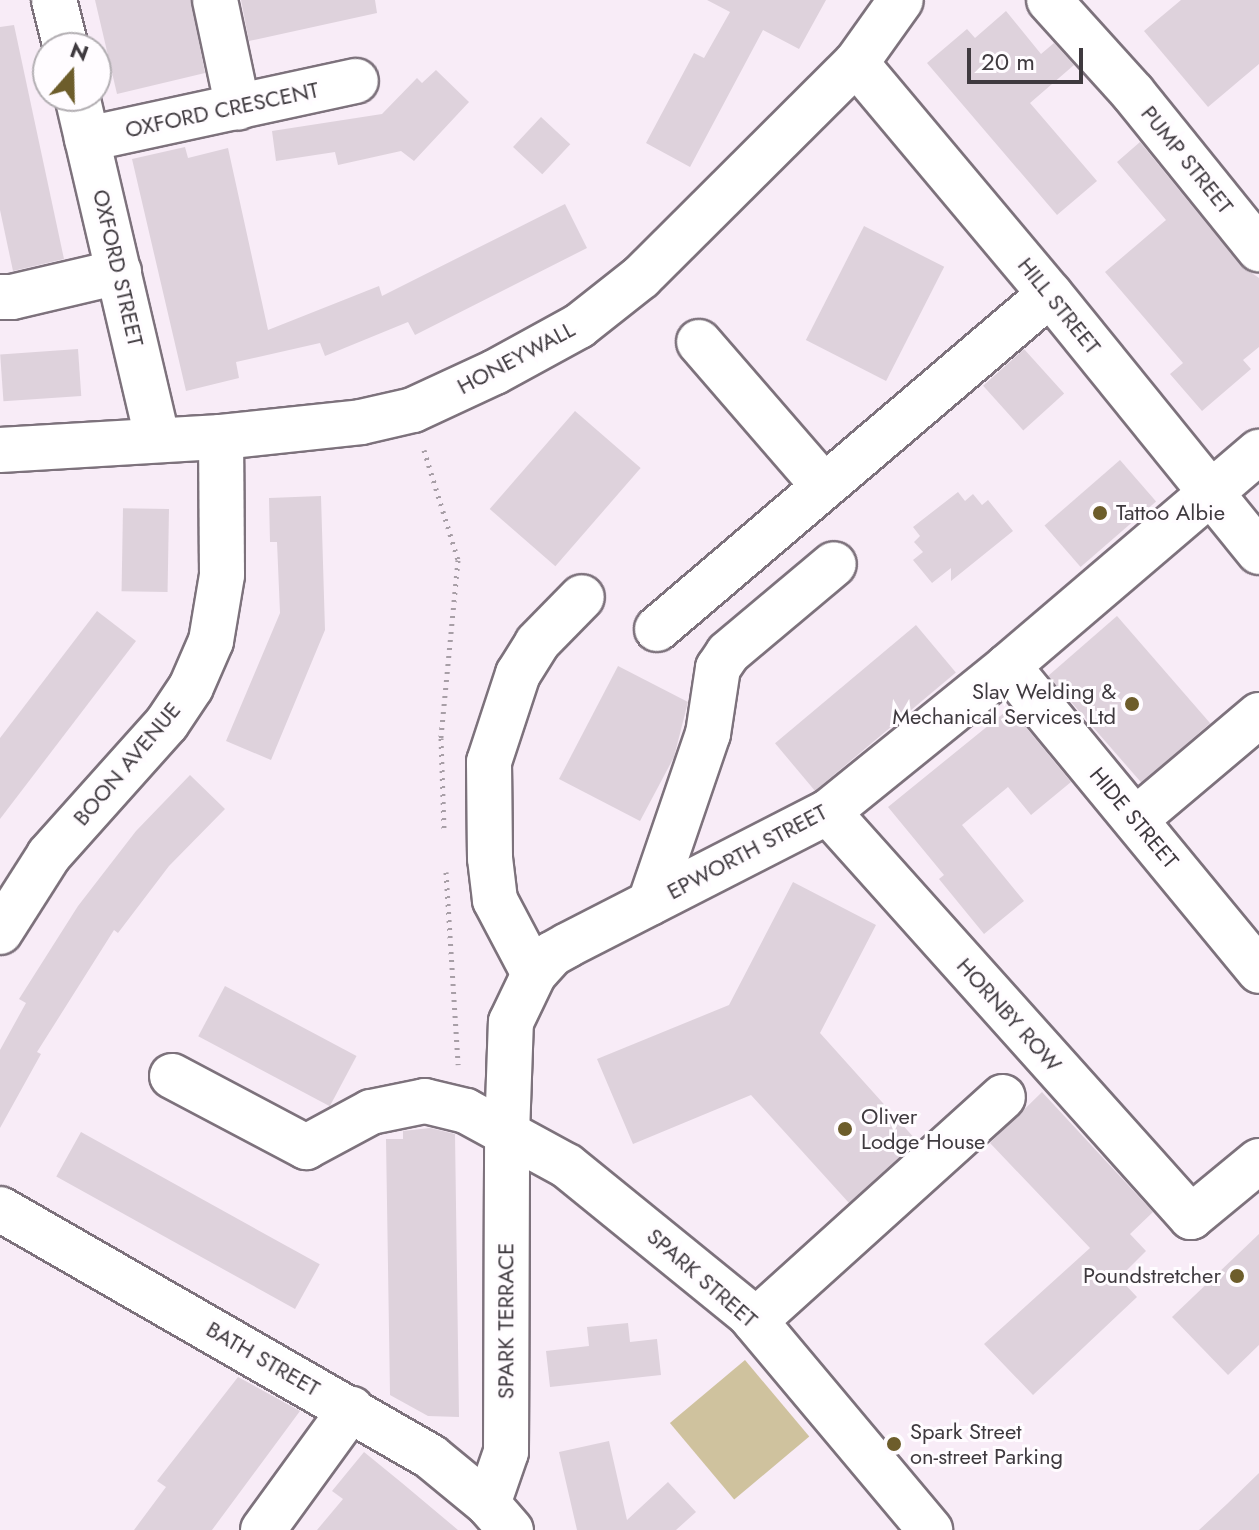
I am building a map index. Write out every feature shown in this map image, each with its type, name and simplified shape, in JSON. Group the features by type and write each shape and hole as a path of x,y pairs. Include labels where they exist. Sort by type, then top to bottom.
{"street":[{"path":"54,0 62,32"},
{"path":"215,0 238,108"},
{"name":"HONEYWALL","path":"0,450 221,437 361,422 413,410 495,372 579,326 641,277 856,63 901,0"},
{"name":"PUMP STREET","path":"1049,0 1133,93 1259,249"},
{"name":"HILL STREET","path":"856,63 1050,294 1259,552"},
{"name":"OXFORD CRESCENT","path":"87,139 356,81"},
{"name":"OXFORD STREET","path":"81,112 158,440"},
{"path":"0,297 12,297 119,272"},
{"path":"657,629 1050,294"},
{"path":"699,342 823,485"},
{"name":"BOON AVENUE","path":"0,932 49,855 167,723 191,687 211,641 222,575 221,437"},
{"name":"EPWORTH STREET","path":"507,1134 511,1022 534,974 552,954 828,812 1008,666 1259,452"},
{"path":"650,903 708,734 718,668 728,653 834,564"},
{"path":"534,974 495,900 490,858 489,762 518,674 537,643 582,597"},
{"name":"HIDE STREET","path":"1008,666 1259,971"},
{"path":"1136,819 1259,715"},
{"name":"HORNBY ROW","path":"828,812 1191,1217 1259,1161"},
{"name":"SPARK STREET","path":"172,1076 306,1147 371,1112 425,1101 466,1111 567,1166 755,1321 930,1530"},
{"path":"755,1321 1003,1097"},
{"name":"SPARK TERRACE","path":"499,1517 506,1452 507,1134"},
{"name":"BATH STREET","path":"0,1209 431,1457 499,1517"},
{"path":"263,1530 351,1409"}],"shaded area":[{"path":"745,1360 809,1437 734,1500 670,1423"}],"building":[{"path":"95,0 191,0 205,73 117,94 112,73 112,32 102,32"},
{"path":"241,0 375,0 377,13 249,41"},
{"path":"707,0 826,0 799,49 763,30 690,167 646,143 694,53 704,58 730,12"},
{"path":"1181,0 1259,0 1259,64 1208,107 1144,31"},
{"path":"1006,11 1041,54 1054,43 1074,65 1030,103 1097,181 1057,215 927,63 967,29 975,38"},
{"path":"14,25 64,259 13,271 0,210 0,27"},
{"path":"436,70 469,102 414,161 401,151 338,165 335,152 276,161 272,131 382,114 417,78 422,83"},
{"path":"541,117 570,144 542,174 513,147"},
{"path":"1140,142 1240,265 1259,278 1259,347 1243,360 1251,369 1202,411 1170,374 1183,363 1105,272 1166,220 1117,162"},
{"path":"185,147 188,158 228,148 268,330 379,286 382,296 565,204 587,248 415,335 408,322 325,356 320,343 236,362 239,378 186,391 132,159"},
{"path":"864,226 944,267 886,381 806,340"},
{"path":"78,349 81,396 3,401 0,354"},
{"path":"1024,349 1064,394 1023,430 983,386"},
{"path":"575,411 641,468 555,566 490,509"},
{"name":"Tattoo Albie","path":"1120,460 1156,502 1081,567 1045,526"},
{"path":"958,492 965,501 973,494 982,505 988,500 1013,531 951,581 951,568 932,583 913,560 923,552 914,542 920,536 913,527"},
{"path":"321,496 325,630 271,760 226,741 280,613 277,542 270,542 269,498"},
{"path":"123,508 169,509 168,592 122,591"},
{"path":"97,611 136,641 0,819 0,738"},
{"name":"Slav Welding & Mechanical Services Ltd","path":"1117,616 1210,723 1141,783 1048,676"},
{"path":"916,625 956,672 815,791 775,743"},
{"path":"618,666 688,702 674,757 640,821 559,779"},
{"path":"1010,708 1071,782 1031,815 1008,787 962,825 1024,901 984,934 939,879 944,875 888,807"},
{"path":"190,775 225,809 169,866 118,933 114,930 37,1052 41,1054 0,1128 0,1050 26,1003 19,999 78,906 136,831"},
{"path":"793,882 876,925 820,1033 917,1141 849,1203 751,1095 633,1144 597,1059 729,1005"},
{"path":"225,986 357,1056 330,1106 198,1036"},
{"path":"1042,1092 1153,1212 1130,1234 1146,1251 1119,1278 1137,1297 1033,1395 984,1344 1090,1248 990,1143"},
{"path":"430,1128 455,1134 459,1417 428,1416 390,1395 386,1139 403,1139 403,1131"},
{"path":"81,1132 320,1264 295,1309 56,1177"},
{"name":"Poundstretcher","path":"1259,1234 1259,1345 1228,1375 1172,1317"},
{"path":"628,1323 630,1342 657,1339 661,1375 550,1387 546,1351 589,1346 587,1327"},
{"path":"238,1377 300,1411 212,1530 134,1530 166,1487 157,1481"},
{"path":"609,1441 627,1520 668,1482 696,1512 676,1530 577,1530 559,1452"},
{"path":"364,1452 458,1530 317,1530 343,1499 332,1491"},
{"path":"1259,1473 1259,1530 1199,1530 1227,1504"}],"place":[{"name":"Tattoo Albie","path":"1100,513"},
{"name":"Slav Welding & Mechanical Services Ltd","path":"1132,704"},
{"name":"Oliver Lodge House","path":"845,1129"},
{"name":"Poundstretcher","path":"1237,1276"},
{"name":"Spark Street on-street Parking","path":"894,1444"}]}
